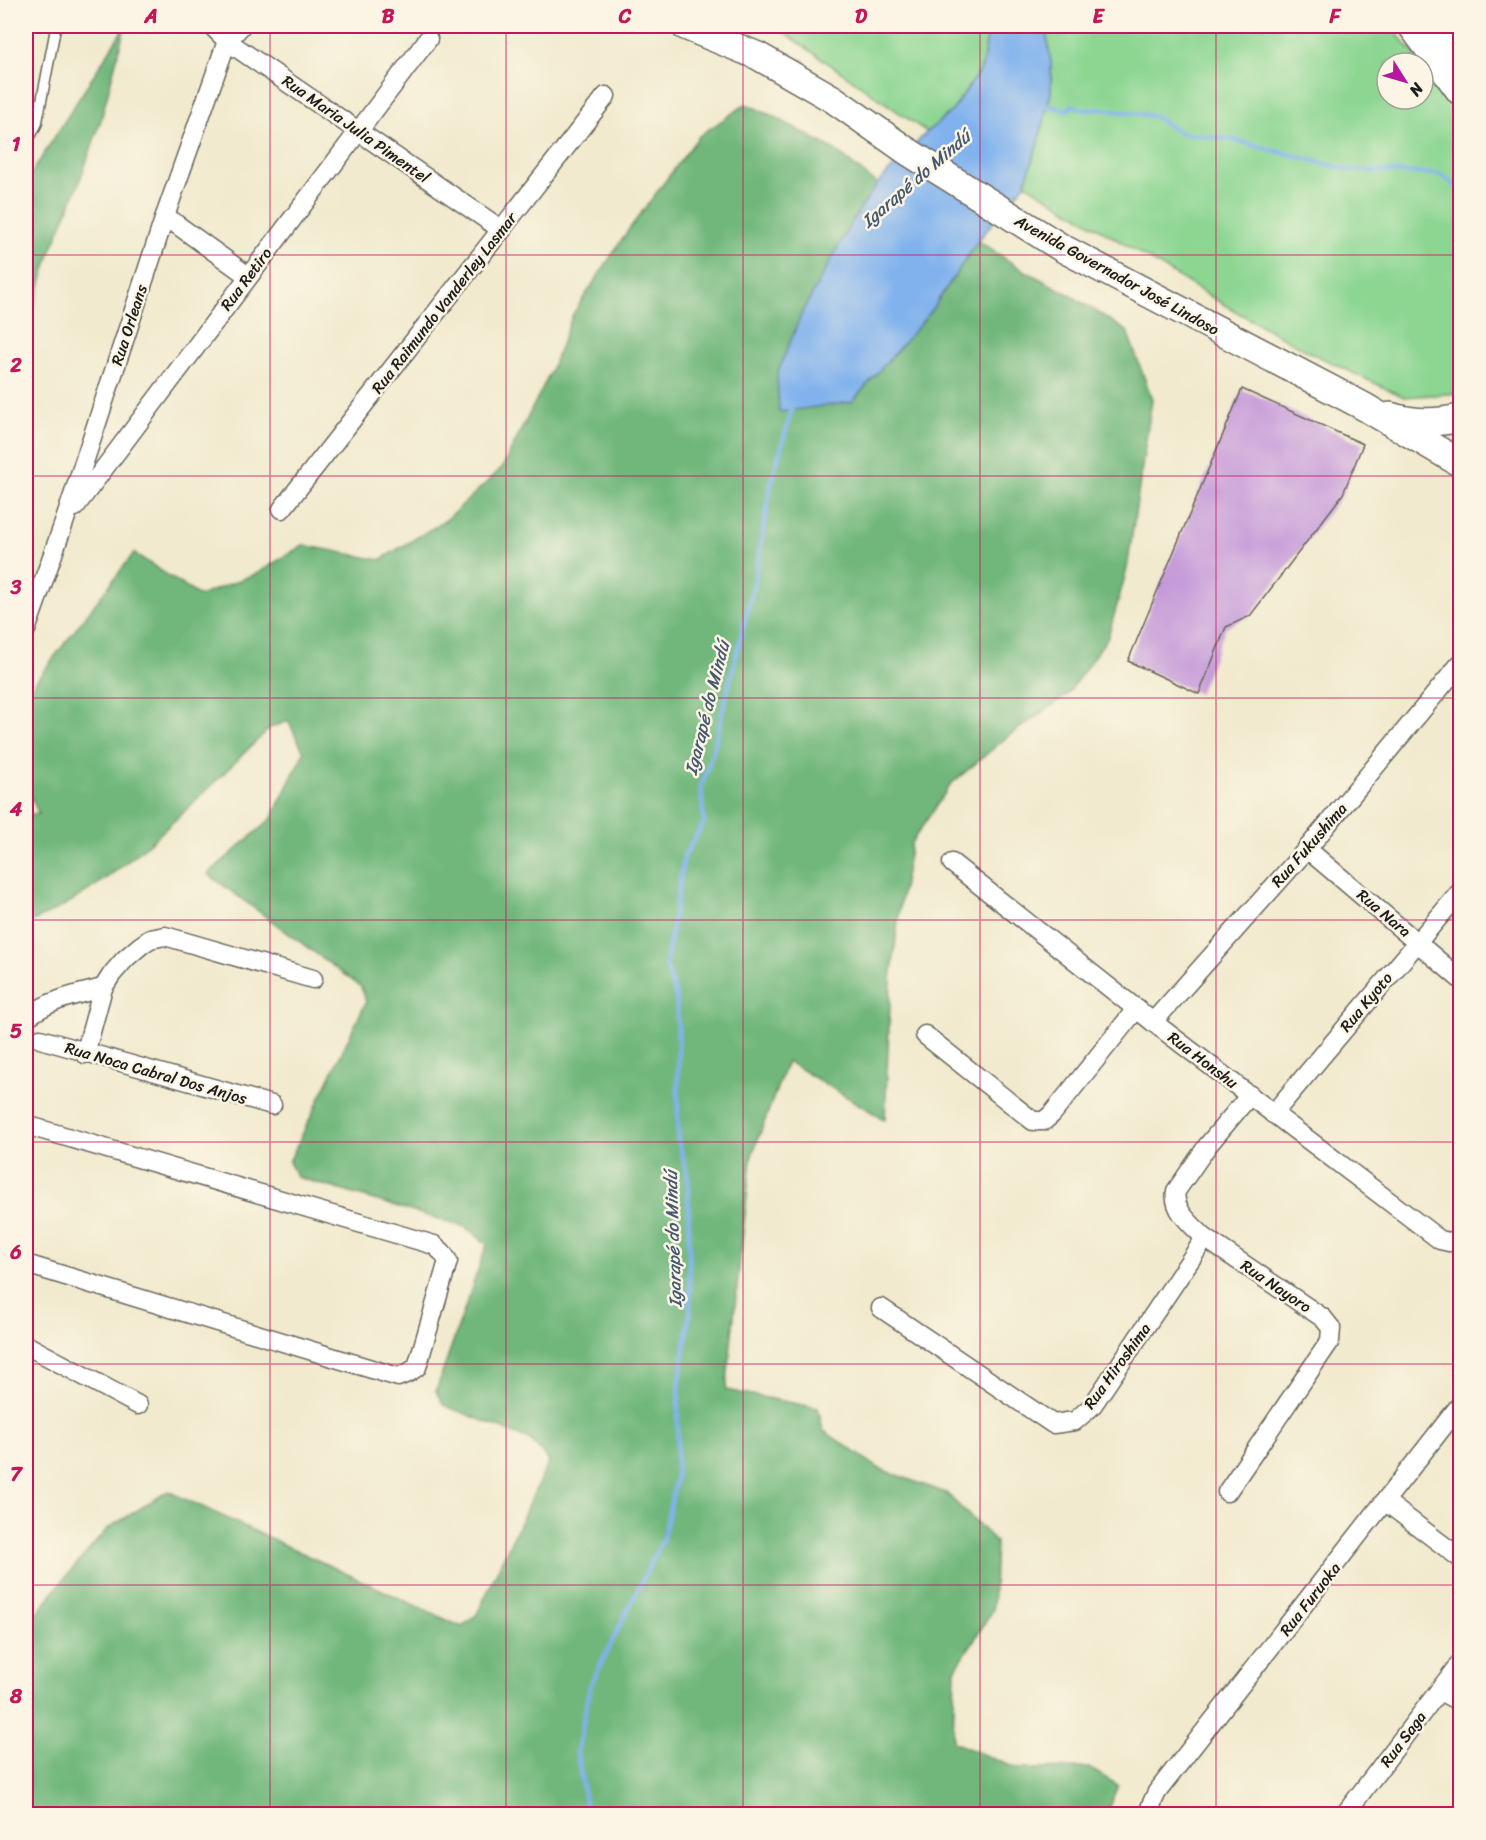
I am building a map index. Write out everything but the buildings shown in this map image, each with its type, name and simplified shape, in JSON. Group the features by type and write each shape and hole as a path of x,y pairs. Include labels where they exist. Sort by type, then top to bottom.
{"main road":[{"name":"Avenida Governador José Lindoso","path":"685,26 758,56 833,99 907,151 1062,248 1363,406 1461,463"},
{"path":"1412,26 1461,91"},
{"path":"1436,26 1461,56"},
{"path":"1363,406 1403,420 1444,422 1461,418"}],"street":[{"name":"Rua Maria Julia Pimentel","path":"212,26 227,41 502,230"},
{"name":"Rua Orleans","path":"26,630 65,520 165,216 227,41 241,26"},
{"name":"Rua Retiro","path":"65,520 428,39"},
{"name":"Rua Raimundo Vanderley Lasmar","path":"282,509 606,96"},
{"path":"165,216 248,276"},
{"name":"Rua Fukushima","path":"1153,1022 1306,849 1461,664"},
{"name":"Rua Nara","path":"1306,849 1461,979"},
{"name":"Rua Honshu","path":"952,864 1153,1022 1440,1240 1449,1242 1461,1239"},
{"name":"Rua Kyoto","path":"1273,1113 1461,892"},
{"path":"85,1054 103,988 125,959 150,939 165,936 313,979"},
{"path":"26,1018 52,1001 103,988"},
{"path":"925,1035 1033,1121 1044,1121 1137,1008"},
{"name":"Rua Noca Cabral Dos Anjos","path":"40,1040 272,1105"},
{"name":"Rua Nayoro","path":"1227,1492 1330,1341 1331,1328 1323,1318 1205,1238 1189,1222 1174,1198 1176,1191 1208,1145 1250,1095"},
{"path":"26,1125 434,1245 448,1261 417,1366 398,1377 26,1264"},
{"name":"Rua Hiroshima","path":"881,1308 1053,1424 1075,1421 1092,1406 1205,1238"},
{"path":"26,1345 138,1405"},
{"name":"Rua Furuoka","path":"1153,1815 1152,1805 1157,1792 1461,1405"},
{"path":"1386,1502 1461,1558"},
{"name":"Rua Saga","path":"1345,1815 1461,1663"},
{"path":"1440,1691 1461,1702"}],"lane":[{"path":"26,145 37,124 56,26"}],"green space":[{"path":"125,26 101,120 78,186 51,251 26,331 26,182"},
{"path":"775,26 987,26 988,31 982,67 953,110 927,132"},
{"path":"1045,26 1390,26 1412,51 1375,51 1375,111 1435,111 1435,79 1460,109 1460,393 1404,397 1311,353 1228,307 1025,184 1050,95 1051,69"},
{"path":"746,104 833,149 877,184 853,220 803,311 928,315 978,241 1127,331 1152,399 1127,569 1108,637 1067,695 1007,737 951,784 911,843 899,912 891,981 885,1120 787,1061 751,1158 726,1390 818,1408 823,1430 880,1469 946,1493 996,1542 993,1610 955,1670 953,1742 1018,1769 1089,1768 1118,1785 1106,1814 26,1814 26,1628 53,1592 107,1529 168,1491 462,1627 477,1614 549,1461 530,1440 443,1405 436,1391 487,1244 465,1227 297,1177 289,1162 366,1002 361,987 208,874 271,819 304,752 288,721 270,728 156,838 124,864 92,888 26,924 26,814 39,814 26,788 26,694 134,553 199,596 258,573 303,545 380,560 446,520 502,468 550,373 573,314 627,232 699,136"}],"water":[{"path":"987,26 1045,26 1051,62 1051,93 1025,184 978,241 928,315 852,402 779,412 777,374 803,311 853,220 877,184 927,132 953,110 982,67"}],"waterway":[{"path":"1043,105 1068,110 1072,105 1083,110 1101,109 1154,116 1180,133 1230,139 1349,170 1440,174 1460,189"},
{"name":"Igarapé do Mindú","path":"587,1814 577,1753 590,1686 663,1539 676,1479 679,1386 690,1311 688,1177 678,1140 676,998 666,965 684,856 704,823 701,787 713,751 755,579 771,484 793,405"}]}
